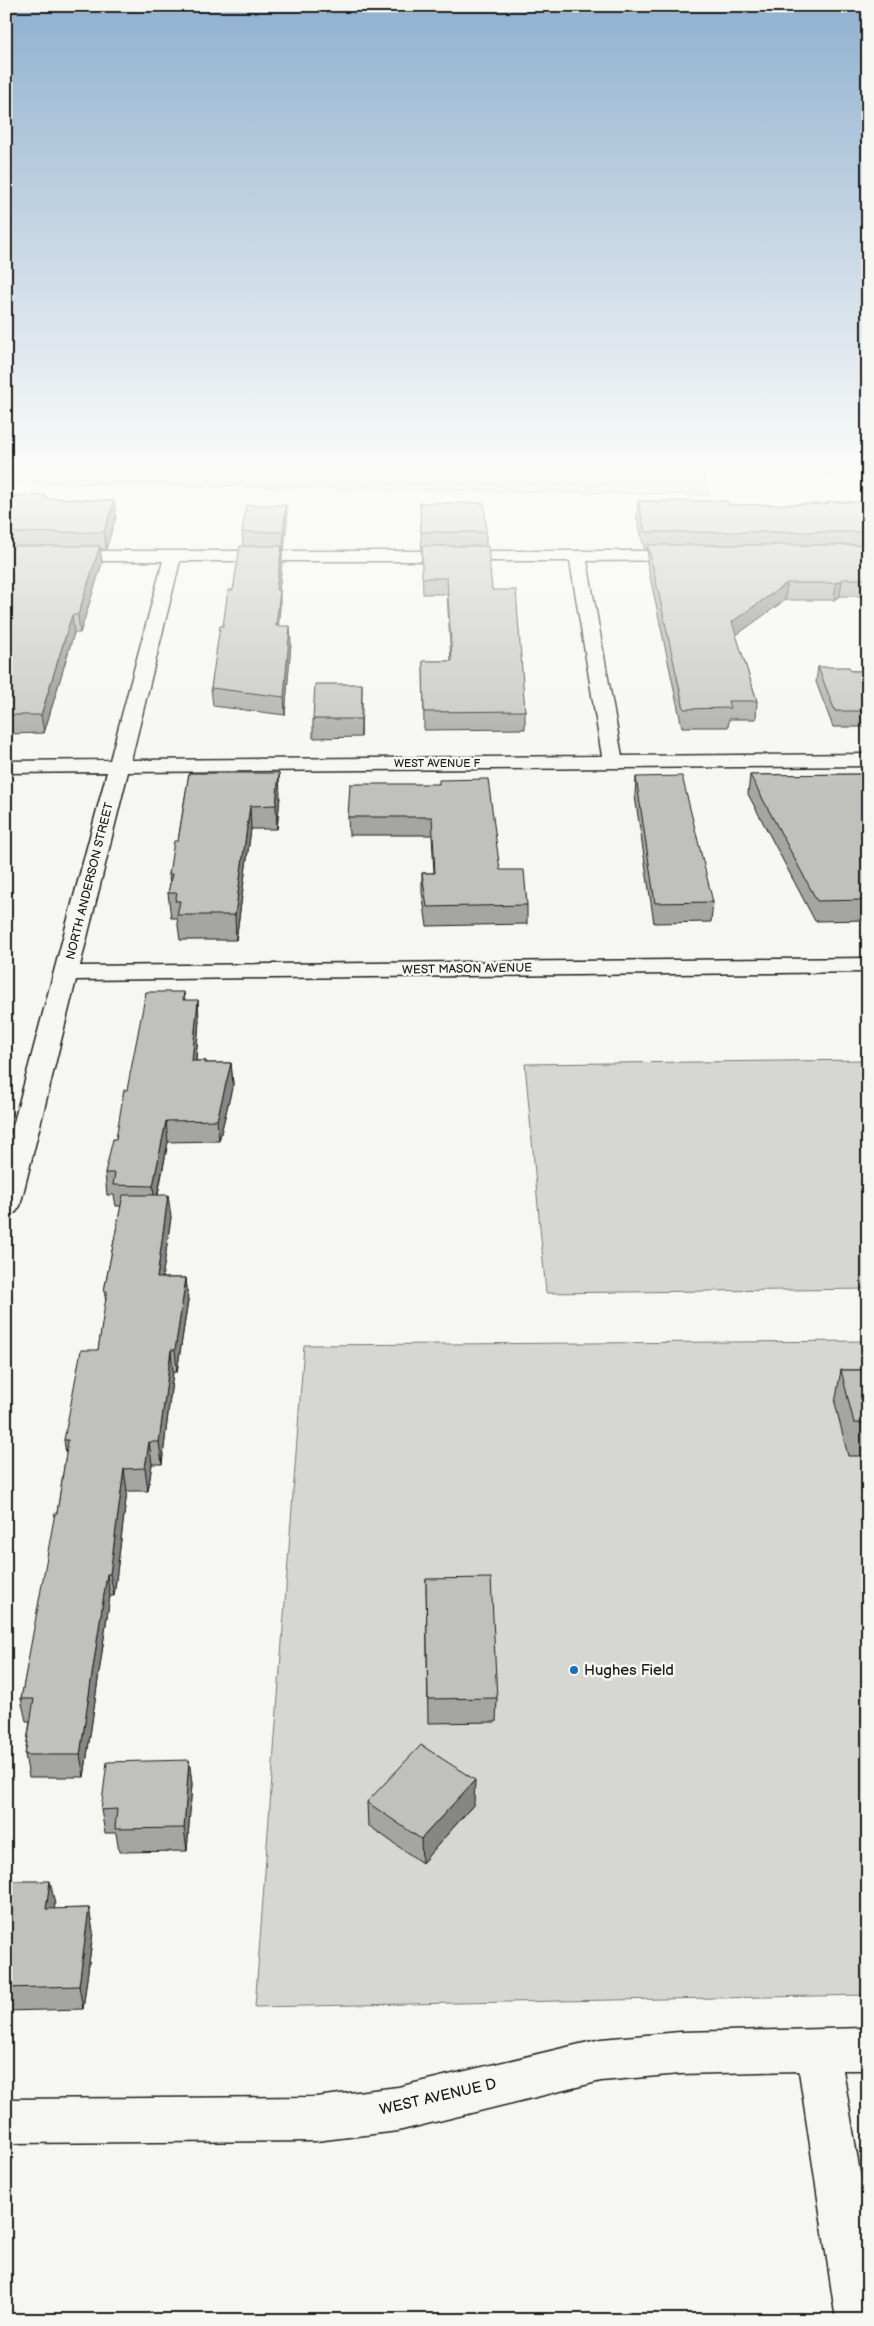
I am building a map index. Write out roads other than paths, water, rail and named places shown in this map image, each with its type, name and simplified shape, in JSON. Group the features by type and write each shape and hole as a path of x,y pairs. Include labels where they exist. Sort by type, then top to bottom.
{"street":[{"name":"NORTH ANDERSON STREET","path":"6,1206 168,574"},
{"path":"581,574 613,762"},
{"name":"WEST AVENUE F","path":"6,767 868,760"},
{"name":"WEST MASON AVENUE","path":"67,973 868,965"},
{"path":"818,2050 860,2320"},
{"name":"WEST AVENUE D","path":"6,2121 316,2119 398,2108 601,2060 680,2053 868,2050"}],"place":[{"name":"Hughes Field","path":"574,1670"}]}
